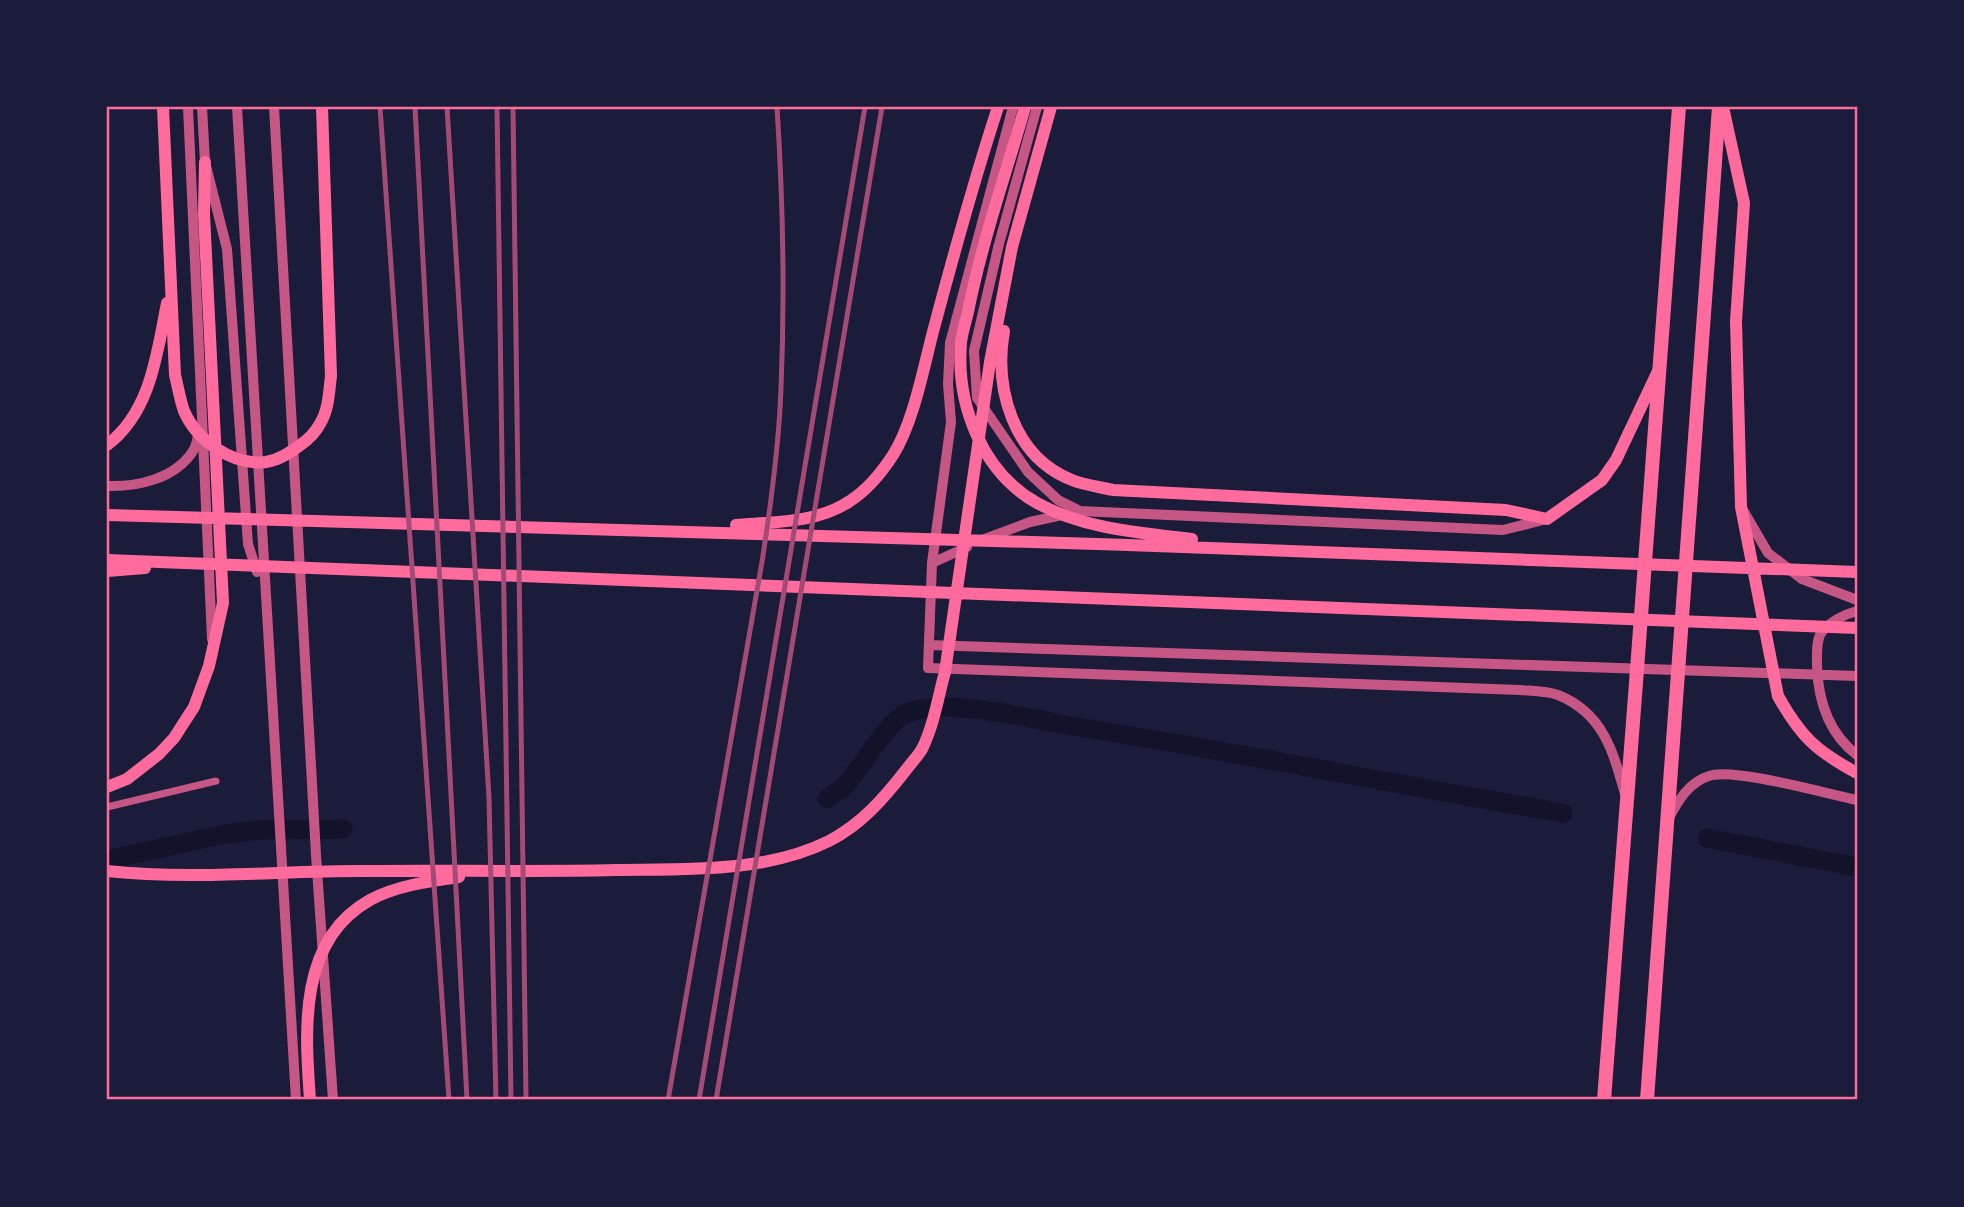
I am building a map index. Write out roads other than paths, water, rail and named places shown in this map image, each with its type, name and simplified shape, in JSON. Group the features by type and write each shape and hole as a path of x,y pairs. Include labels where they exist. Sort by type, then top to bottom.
{"main road":[{"path":"163,107 175,375 185,412 202,437 225,454 242,461 266,462 284,457 307,440 321,424 328,404 331,376 322,107"},
{"path":"679,529 782,521 826,513 849,502 875,479 894,454 911,411 971,191 998,107"},
{"path":"1025,107 974,281 961,342 961,376 967,414 985,453 1010,482 1037,503 1075,519 1123,531 1265,548"},
{"path":"107,871 132,874 238,874 693,869 769,861 797,855 830,840 864,819 922,750 945,672 990,362 1012,247 1051,107"},
{"path":"1604,1100 1662,364 1679,107"},
{"path":"1721,107 1744,203 1736,321 1741,507 1778,696 1793,723 1825,756 1857,773"},
{"path":"1647,1100 1721,107"},
{"path":"107,787 127,779 159,754 174,738 194,706 213,650 223,603 204,214 205,162"},
{"path":"1012,247 1010,294 1002,342 1001,369 1004,397 1024,445 1046,465 1072,481 1114,490 1506,510 1547,519 1602,480 1616,460 1662,364"},
{"path":"107,445 114,440 135,412 151,382 171,286"},
{"path":"107,515 679,529 1265,548 1857,572"},
{"path":"107,560 1857,628"},
{"path":"107,572 195,564"},
{"path":"310,1100 306,1037 308,1002 313,974 325,946 338,926 350,913 372,899 394,891 498,872"}],"street":[{"path":"188,107 213,650"},
{"path":"202,107 205,162 227,249 248,544 266,606"},
{"path":"237,107 296,1100"},
{"path":"274,107 316,855 333,1100"},
{"path":"1013,107 950,343 948,384 951,422 932,562 928,668 1520,690 1556,694 1576,705 1604,731 1616,759 1626,797"},
{"path":"1037,107 999,244 974,351 977,398 1028,472 1058,500 1080,512"},
{"path":"107,486 150,482 183,463 195,449 200,427 201,388"},
{"path":"1741,507 1768,553 1802,579 1857,600"},
{"path":"932,562 1030,522 1080,512 1503,530 1547,519"},
{"path":"1857,611 1843,614 1820,634 1817,653 1818,690 1824,714 1846,747 1857,755"},
{"path":"929,645 1857,676"},
{"path":"1667,820 1683,793 1708,776 1730,773 1857,800"},
{"path":"107,807 216,781"}],"waterway":[{"path":"827,799 844,787 898,719 921,709 941,707 1011,714 1563,813"},
{"path":"107,860 225,834 259,830 343,829"},
{"path":"1707,838 1857,867"}],"railway":[{"path":"380,107 449,1100"},
{"path":"415,107 467,1100"},
{"path":"447,107 489,798 496,1100"},
{"path":"497,107 511,1100"},
{"path":"513,107 526,1100"},
{"path":"668,1100 762,562 774,475 780,410 783,318 777,107"},
{"path":"699,1100 865,107"},
{"path":"716,1100 882,107"}]}
